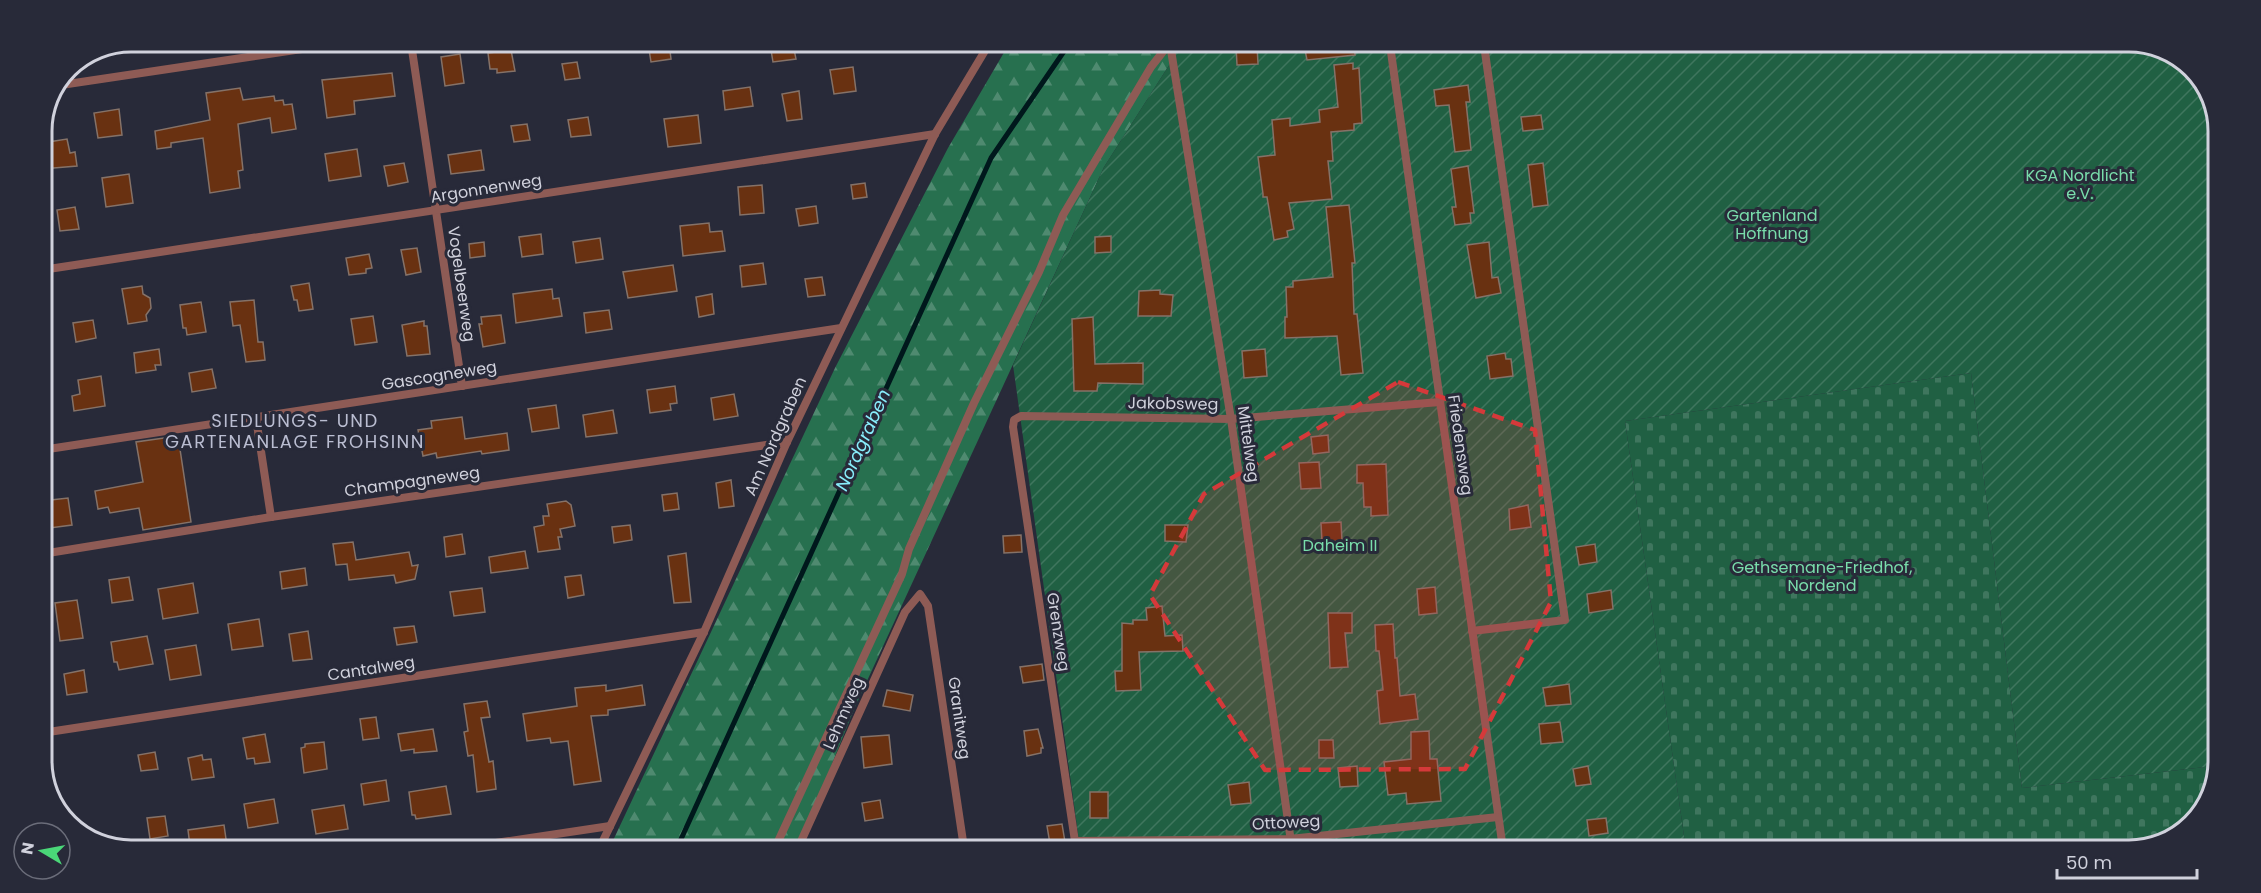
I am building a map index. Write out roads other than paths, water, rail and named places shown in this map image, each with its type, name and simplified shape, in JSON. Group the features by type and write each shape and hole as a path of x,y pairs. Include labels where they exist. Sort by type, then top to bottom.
{"lane":[{"path":"70,84 277,52"},
{"name":"Vogelbeerweg","path":"412,52 462,386"},
{"name":"Am Nordgraben","path":"603,840 704,632 787,442 934,134 984,52"},
{"path":"779,840 902,574 909,549 974,404 1040,272 1063,215 1151,67 1164,52"},
{"name":"Mittelweg","path":"1171,52 1231,419 1290,839"},
{"name":"Friedensweg","path":"1391,52 1502,840"},
{"path":"1472,631 1565,620 1485,52"},
{"name":"Argonnenweg","path":"52,268 934,134"},
{"name":"Gascogneweg","path":"52,448 841,328"},
{"name":"Jakobsweg","path":"1014,420 1021,416 1231,419 1440,402"},
{"path":"256,418 271,517"},
{"name":"Grenzweg","path":"1014,420 1013,427 1075,840"},
{"name":"Champagneweg","path":"53,552 271,517 787,442"},
{"name":"Lehmweg","path":"802,840 905,612 920,594"},
{"name":"Granitweg","path":"920,594 928,606 963,840"},
{"name":"Cantalweg","path":"53,731 704,632"},
{"name":"Ottoweg","path":"1247,840 1290,839 1498,817"},
{"path":"516,840 610,826"}],"waterway":[{"name":"Nordgraben","path":"681,840 991,158 1064,52"}],"district":[{"name":"SIEDLUNGS- UND GARTENANLAGE FROHSINN","path":"295,431"}],"park label":[{"name":"KGA Nordlicht e.V.","path":"2080,184"},
{"name":"Gartenland Hoffnung","path":"1772,224"},
{"name":"Daheim II","path":"1340,545"},
{"name":"Gethsemane-Friedhof, Nordend","path":"1822,576"}]}
